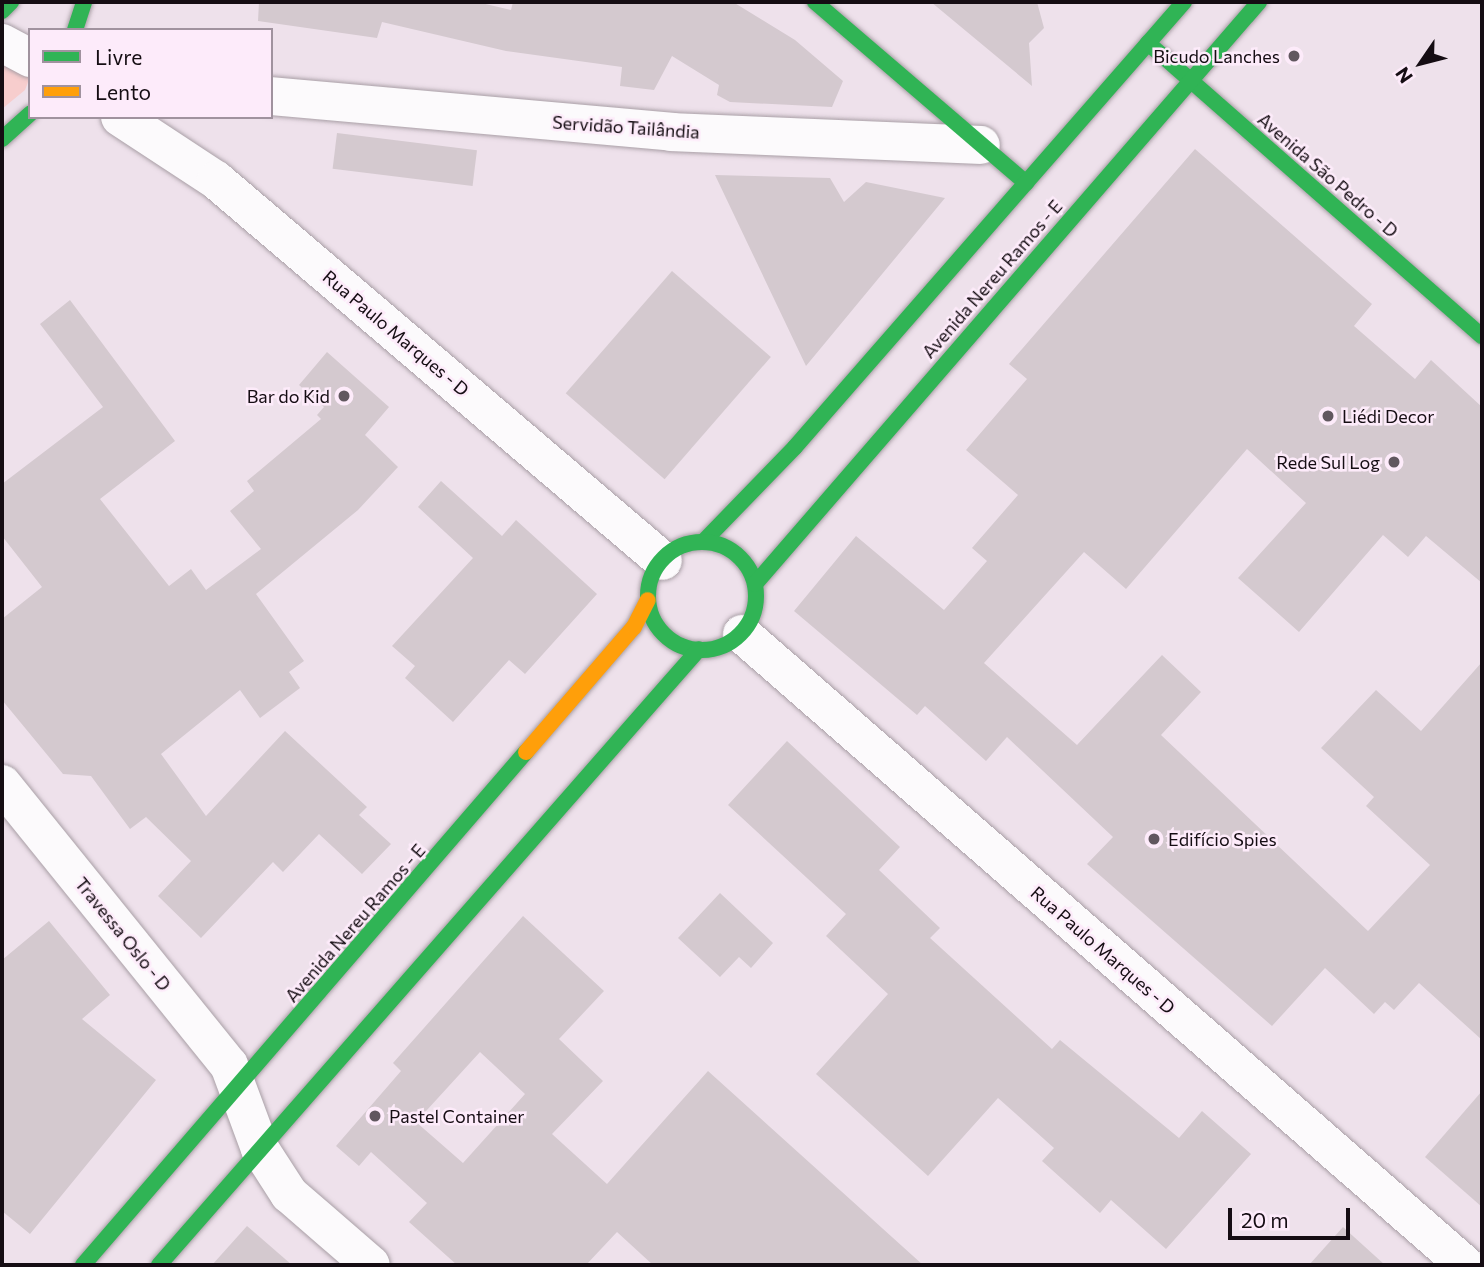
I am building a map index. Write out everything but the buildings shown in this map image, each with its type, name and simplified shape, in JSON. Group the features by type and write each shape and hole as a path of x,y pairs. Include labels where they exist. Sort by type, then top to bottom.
{"street":[{"path":"2,11 11,2"},
{"path":"76,28 85,2"},
{"path":"815,2 1026,183"},
{"path":"703,542 796,447 1184,2"},
{"name":"Avenida Nereu Ramos - E","path":"755,584 1259,2"},
{"path":"2,43 28,57"},
{"name":"Avenida São Pedro - D","path":"1147,43 1482,336"},
{"name":"Servidão Tailândia","path":"273,96 671,132 981,145"},
{"path":"2,139 28,116"},
{"name":"Rua Paulo Marques - D","path":"123,119 216,180 663,561"},
{"path":"703,542 736,554 755,584 756,602 741,634 727,645 699,649 676,643 662,632 649,600 650,582 663,561 685,545 703,542"},
{"name":"Avenida Nereu Ramos - E","path":"83,1265 634,628 649,600"},
{"name":"Rua Paulo Marques - D","path":"741,634 1465,1265"},
{"path":"159,1265 699,649"},
{"name":"Travessa Oslo - D","path":"2,784 229,1065 260,1149 289,1194 371,1265"}],"shaded area":[{"path":"2,55 28,75 28,82 25,90 2,109"}],"traffic: fast":[{"path":"2,11 11,2"},
{"path":"76,28 84,2"},
{"path":"815,2 1026,183"},
{"path":"703,542 795,447 1184,2"},
{"path":"755,584 1259,2"},
{"path":"1148,43 1482,336"},
{"path":"2,139 28,116"},
{"path":"702,542 723,546 740,558 752,575 756,596 752,617 740,634 723,646 702,650 681,646 664,634 652,617 648,596 652,575 664,558 681,546 702,542"},
{"path":"159,1265 699,649"},
{"path":"83,1265 526,752"}],"traffic: slow":[{"path":"526,752 634,627 648,600"}],"place":[{"name":"Bicudo Lanches","path":"1294,56"},
{"name":"Bar do Kid","path":"344,396"},
{"name":"Liédi Decor","path":"1328,416"},
{"name":"Rede Sul Log","path":"1394,462"},
{"name":"Edifício Spies","path":"1154,839"},
{"name":"Pastel Container","path":"375,1116"}]}
